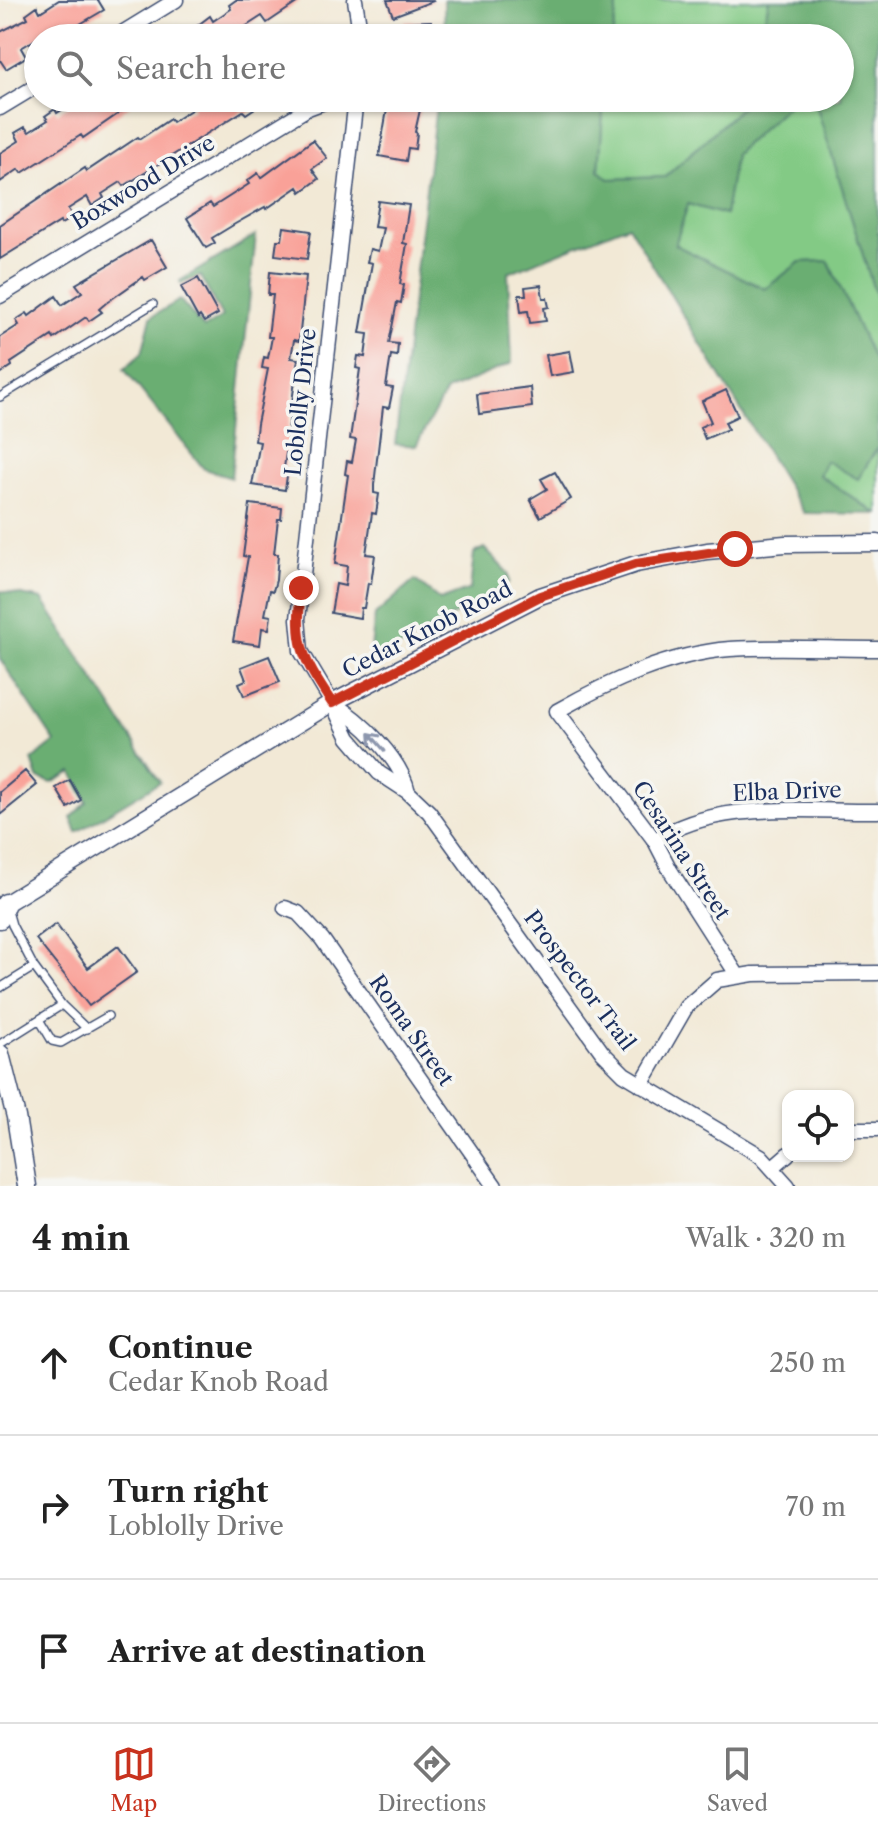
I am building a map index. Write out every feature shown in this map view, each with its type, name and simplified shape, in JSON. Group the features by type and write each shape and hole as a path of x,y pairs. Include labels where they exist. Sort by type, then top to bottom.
{"main road":[{"path":"0,1054 16,1117 27,1186"}],"street":[{"path":"137,24 176,0"},
{"path":"355,0 359,24"},
{"path":"0,108 24,93"},
{"name":"Boxwood Drive","path":"0,296 294,112"},
{"name":"Loblolly Drive","path":"332,703 301,651 298,619 355,112"},
{"name":"Cedar Knob Road","path":"2,910 332,703 540,596 636,564 707,551 785,544 878,543"},
{"name":"Cesarina Street","path":"738,976 670,870 655,841 557,711 600,686 698,654 730,649 878,649"},
{"name":"Prospector Trail","path":"332,703 352,714 396,764 406,779 408,792 429,812 602,1052 624,1074 741,1142 773,1167 788,1186"},
{"name":"Elba Drive","path":"655,841 686,825 743,812 878,811"},
{"name":"Roma Street","path":"285,908 298,913 322,939 495,1186"},
{"path":"641,1085 686,1007 717,980 753,974 878,973"},
{"path":"854,1129 878,1129"},
{"path":"773,1167 782,1159"}],"lane":[{"path":"0,397 153,304"},
{"path":"2,910 34,967 62,1005 87,1029"},
{"path":"0,988 34,967"},
{"path":"0,1044 62,1005"},
{"path":"40,1021 52,1041 61,1043 108,1016"}],"green space":[{"path":"444,0 618,0 614,24 445,24"},
{"path":"618,0 769,0 764,24 614,24"},
{"path":"769,0 878,0 878,303 818,112 854,112 854,24 764,24"},
{"path":"435,112 603,112 599,170 609,179 665,177 736,112 780,112 735,154 725,215 688,204 675,245 765,289 800,262 828,261 878,370 878,447 858,479 826,461 819,475 877,514 804,513 628,225 508,273 512,363 446,391 416,446 395,444"},
{"path":"603,112 736,112 665,177 609,179 599,170"},
{"path":"780,112 818,112 878,303 878,370 828,261 800,262 765,289 675,245 688,204 725,215 735,154"},
{"path":"256,235 231,478 204,469 124,369 142,353 151,317 180,300 204,328 222,317 200,276 181,284 180,281"},
{"path":"878,447 878,514 819,475 826,460 858,479"},
{"path":"484,548 508,573 509,583 377,660 370,656 375,615 415,580 440,600 470,589 474,553"},
{"path":"0,591 42,599 160,782 77,832 71,818 87,802 72,772 52,783 38,778 32,760 55,742 0,659"}],"building":[{"path":"59,0 98,0 104,10 80,24 24,24 24,46 21,48 24,58 6,69 0,60 0,32 28,18 26,14 37,6 40,12"},
{"path":"236,0 301,0 267,23 262,16 250,24 199,24 210,16 213,21 231,9 229,5"},
{"path":"387,0 432,0 433,1 393,16"},
{"path":"431,21 431,24 404,24"},
{"path":"51,112 121,112 83,138 81,135 22,173 19,169 0,182 0,153 19,141 15,133 25,127 29,132 48,120 45,116"},
{"path":"188,112 241,112 124,186 121,182 102,194 104,198 92,206 87,197 68,209 73,217 0,259 0,225 85,168 87,171 170,119 172,122"},
{"path":"387,112 420,112 415,149 408,148 406,161 379,156"},
{"path":"313,140 327,158 312,169 319,179 301,192 298,187 266,209 212,238 215,243 206,248 187,218 210,203 213,207 249,184 247,181 258,173 261,178"},
{"path":"378,201 409,205 403,243 407,244 400,284 404,285 401,303 397,302 389,343 398,344 397,356 391,355 386,387 393,388 389,408 383,407 374,485 374,493 379,494 376,514 372,513 366,554 375,555 371,584 368,583 360,618 331,613 336,584 345,586 347,566 335,564 348,475 345,474 347,461 352,462 356,440 350,439 360,369 356,368 358,356 365,357 368,334 360,333 372,263 367,262 370,249 378,251 383,228 374,227"},
{"path":"284,227 311,231 307,259 275,255 277,240 282,240"},
{"path":"151,240 167,267 145,280 143,277 106,303 99,309 102,312 89,321 86,317 54,339 52,336 0,374 0,337 19,325 16,320 27,313 29,316 56,296 62,305 82,292 76,284"},
{"path":"270,272 306,276 299,341 294,340 291,358 298,359 287,438 290,438 289,454 286,453 283,476 287,476 285,490 252,485 260,442 255,441 257,424 268,369 262,368 264,357 268,358 272,337 268,337 273,295 268,295"},
{"path":"198,278 218,314 204,322 200,316 198,318 181,287"},
{"path":"541,285 543,298 547,298 549,307 544,308 546,321 530,323 528,311 521,312 519,295 526,295 525,287"},
{"path":"570,351 574,372 550,376 546,355"},
{"path":"530,387 532,407 479,414 477,394"},
{"path":"726,390 738,416 725,422 728,429 705,439 700,427 711,422 702,401"},
{"path":"555,472 571,499 540,517 530,499 547,489 541,479"},
{"path":"250,504 282,508 274,554 278,554 276,580 273,591 270,590 265,615 271,616 269,629 262,628 260,645 233,641 248,557 243,556"},
{"path":"269,656 280,682 244,696 239,683 246,680 241,667"},
{"path":"25,771 37,785 0,815 0,792"},
{"path":"70,780 81,800 68,808 56,788"},
{"path":"56,924 88,968 118,946 137,972 89,1006 36,939"}],"route":[{"path":"301,588 298,635 301,651 332,703 540,596 636,564 735,549"}]}
